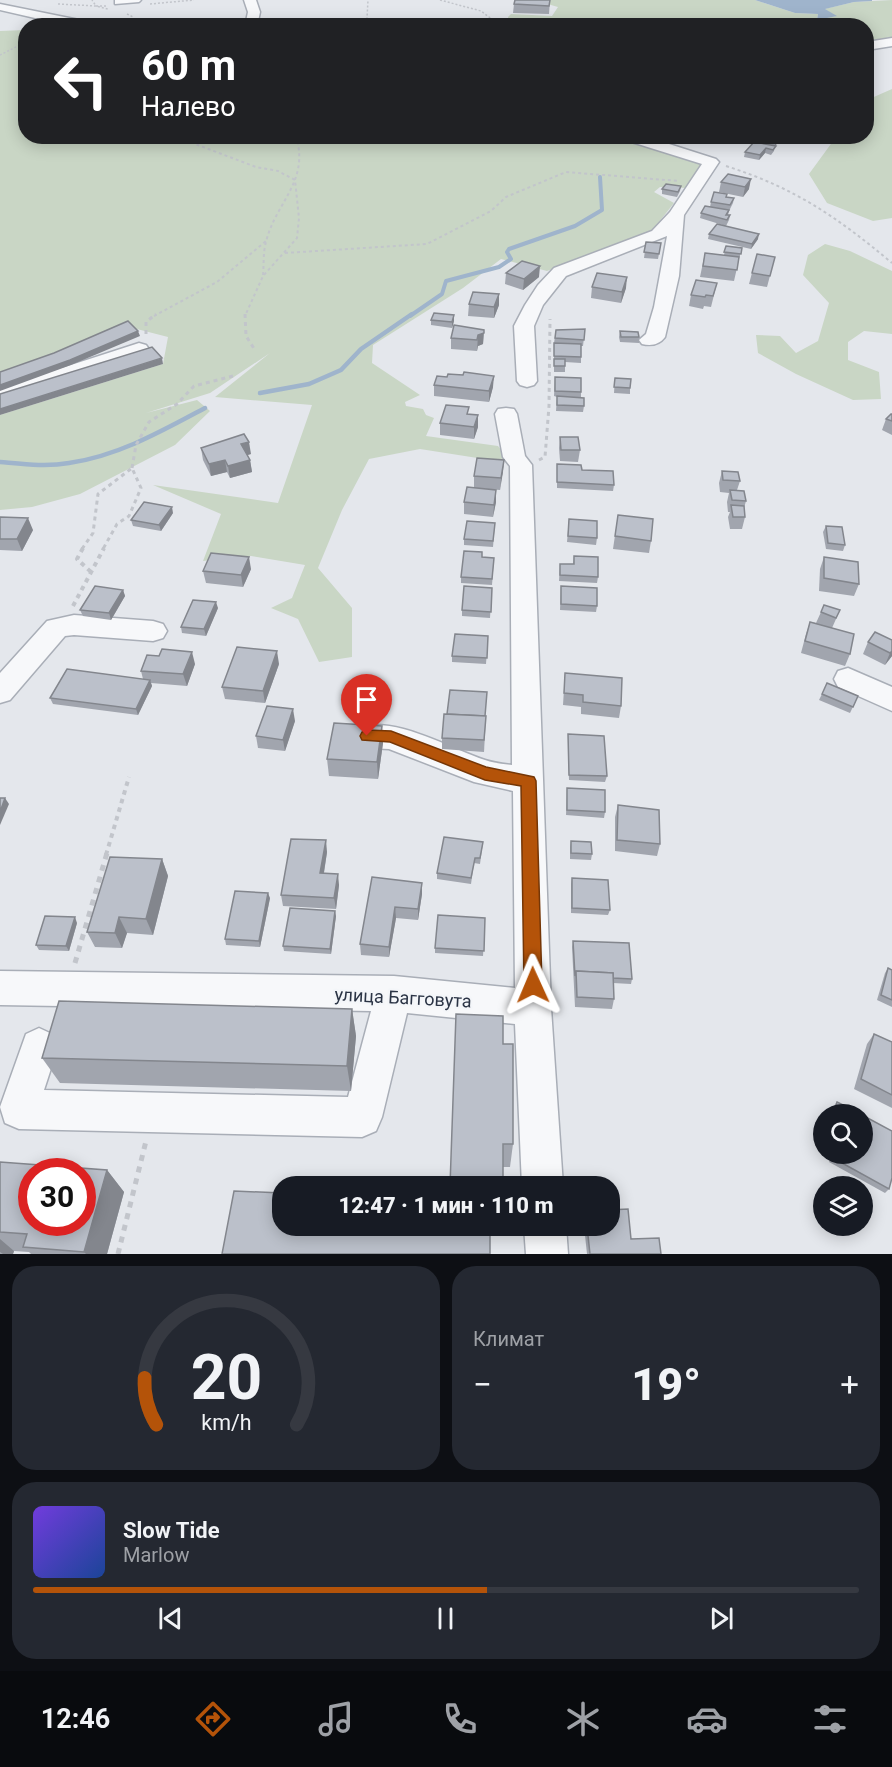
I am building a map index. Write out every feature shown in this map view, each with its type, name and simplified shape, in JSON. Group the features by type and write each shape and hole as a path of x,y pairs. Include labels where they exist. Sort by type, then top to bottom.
{"street":[{"path":"119,2 135,0"},
{"path":"250,0 254,12 252,18"},
{"path":"0,7 51,18"},
{"path":"874,44 892,42"},
{"path":"527,381 524,326 534,305 560,272 658,235 676,214 711,162 651,144"},
{"path":"663,148 669,144"},
{"path":"649,340 655,337 665,304 676,242 676,214"},
{"path":"0,395 139,349"},
{"path":"506,414 514,457 521,465 533,1008 542,1176"},
{"path":"0,692 57,628 74,625 153,631"},
{"path":"848,679 892,700"},
{"path":"367,736 391,736 485,774 528,781"},
{"name":"улица Багговута","path":"0,988 394,994 533,1008"},
{"path":"39,1047 19,1109 362,1117 394,994"},
{"path":"546,1236 547,1254"}],"path":[{"path":"63,0 69,4"},
{"path":"367,18 368,0"},
{"path":"440,0 486,13 491,18"},
{"path":"0,55 18,46"},
{"path":"195,144 256,167 278,171 295,180"},
{"path":"263,276 266,241 295,180 301,153 298,144"},
{"path":"711,162 755,175 812,202 847,225 892,263"},
{"path":"285,252 427,244 491,211 506,197 566,172 596,172 667,182 699,180"},
{"path":"255,350 246,336 245,314 263,276 297,238 299,218 295,180"},
{"path":"139,349 146,336 146,322 160,310 199,293 226,275 266,241"},
{"path":"57,628 66,619 117,525 129,516 141,488 132,468 136,445 149,422 177,404 194,386 233,376"},
{"path":"91,572 77,559 80,549 91,538 97,522 94,512 98,494 132,468"},
{"path":"67,990 129,777"},
{"path":"118,1254 153,1112"}],"green space":[{"path":"533,0 755,0 795,13 818,14 817,18 508,18 511,14 552,16 558,7"},
{"path":"892,0 892,37 874,40 874,18 823,18 836,16 824,9 854,2"},
{"path":"18,30 18,144 635,144 704,164 687,188 660,187 654,192 674,203 651,232 547,271 501,259 463,288 373,345 372,363 420,395 405,402 406,406 423,409 426,415 434,418 426,436 498,446 506,456 503,462 420,449 369,459 342,510 318,568 352,608 352,657 319,662 298,619 271,608 292,598 305,565 251,556 203,561 221,514 153,485 278,503 312,405 215,397 270,353 210,393 146,413 197,400 210,411 175,445 80,494 32,507 0,510 0,415 163,364 168,337 129,327 0,378 0,31"},
{"path":"892,89 892,218 873,221 827,203 809,174 831,144 874,144 874,97"},
{"path":"825,244 850,251 892,271 892,334 864,331 848,342 848,360 879,372 881,399 853,400 796,374 758,353 756,335 780,336 796,353 818,341 829,303 803,275 808,255"}],"water":[{"path":"755,0 872,0 825,9 837,16 827,18 817,18 818,14 795,13"}],"building":[{"path":"515,0 550,0 549,6 514,4"},
{"path":"752,144 776,146 773,150 766,148 760,155 745,152"},
{"path":"728,174 751,179 745,187 721,182"},
{"path":"666,184 681,186 678,192 662,189"},
{"path":"714,192 727,194 726,197 734,198 730,205 711,202"},
{"path":"705,206 729,210 726,215 730,215 727,220 701,213"},
{"path":"717,224 759,234 752,244 709,234"},
{"path":"646,242 661,243 659,254 644,252"},
{"path":"726,246 742,248 741,254 724,252"},
{"path":"705,253 739,257 737,270 703,266"},
{"path":"757,254 775,257 770,276 752,273"},
{"path":"522,261 540,266 524,279 506,273"},
{"path":"597,273 627,277 622,292 592,287"},
{"path":"696,280 717,283 713,296 691,295"},
{"path":"473,292 499,294 494,307 469,304"},
{"path":"434,313 454,315 452,322 431,320"},
{"path":"128,321 138,331 70,360 0,385 0,372 54,353"},
{"path":"454,325 484,330 484,333 478,335 477,340 451,338"},
{"path":"585,329 584,340 555,338 556,330"},
{"path":"620,331 638,332 639,337 621,337"},
{"path":"554,343 581,344 581,357 554,356"},
{"path":"152,347 162,358 0,409 0,394"},
{"path":"554,359 565,359 565,366 554,366"},
{"path":"464,372 494,376 489,391 434,385 437,376 463,375"},
{"path":"555,377 581,378 581,392 555,391"},
{"path":"615,378 631,379 630,388 614,387"},
{"path":"557,396 584,398 584,406 557,405"},
{"path":"446,405 469,407 467,414 478,415 474,427 440,423"},
{"path":"891,414 892,421 886,419"},
{"path":"244,434 249,442 241,444 250,460 228,466 225,460 209,464 201,448"},
{"path":"560,437 578,437 580,450 561,450"},
{"path":"477,458 504,460 501,478 474,476"},
{"path":"557,464 581,465 582,470 613,471 614,485 557,482"},
{"path":"722,471 738,472 740,481 723,480"},
{"path":"467,487 496,490 494,505 464,502"},
{"path":"730,490 744,491 746,501 732,500"},
{"path":"144,502 172,507 159,525 131,520"},
{"path":"731,505 744,506 745,517 733,517"},
{"path":"618,515 653,519 651,541 615,536"},
{"path":"0,517 28,518 17,539 0,539"},
{"path":"569,519 597,521 597,538 568,536"},
{"path":"467,521 495,523 493,541 464,539"},
{"path":"826,526 842,527 845,545 828,543"},
{"path":"464,551 482,552 482,557 494,558 492,579 461,577"},
{"path":"211,553 249,557 241,575 203,571"},
{"path":"574,556 598,557 598,577 560,575 560,564 574,564"},
{"path":"824,557 858,562 859,584 824,578"},
{"path":"95,586 123,590 109,613 80,610"},
{"path":"464,586 492,588 491,612 462,610"},
{"path":"561,586 597,588 597,606 561,604"},
{"path":"193,600 216,602 204,629 181,627"},
{"path":"824,605 840,610 836,618 821,612"},
{"path":"810,622 854,634 850,654 805,641"},
{"path":"875,632 892,640 890,653 868,642"},
{"path":"455,634 488,636 487,658 452,656"},
{"path":"237,647 277,651 263,691 222,687"},
{"path":"162,649 192,652 183,674 141,671 147,655 159,656"},
{"path":"67,669 150,680 136,709 50,698"},
{"path":"565,673 622,678 621,706 583,702 583,695 564,693"},
{"path":"827,683 858,696 853,707 822,694"},
{"path":"450,690 487,692 485,716 447,714"},
{"path":"267,706 293,709 283,740 256,736"},
{"path":"444,714 486,716 484,740 442,738"},
{"path":"334,723 382,726 377,762 327,759"},
{"path":"568,734 604,736 607,776 569,775"},
{"path":"567,788 605,790 605,812 567,810"},
{"path":"0,798 5,798 0,812"},
{"path":"618,805 659,810 660,844 617,840"},
{"path":"444,837 483,842 480,858 475,858 471,878 437,873"},
{"path":"291,839 326,840 320,873 338,874 334,898 281,895"},
{"path":"571,841 591,842 592,854 571,853"},
{"path":"110,857 162,859 146,919 119,917 115,933 87,932"},
{"path":"372,877 422,883 418,909 395,907 389,947 360,944"},
{"path":"572,878 608,880 610,910 572,908"},
{"path":"235,891 268,893 259,941 225,939"},
{"path":"290,908 335,911 330,949 283,946"},
{"path":"438,915 485,918 484,951 435,948"},
{"path":"45,916 75,917 66,946 36,945"},
{"path":"573,941 629,943 632,979 613,978 613,973 576,971 575,976"},
{"path":"888,968 892,970 892,1000 881,995"},
{"path":"576,971 613,973 614,999 577,997"},
{"path":"59,1001 352,1009 347,1066 42,1058"},
{"path":"456,1014 503,1016 503,1044 513,1044 513,1144 503,1144 503,1176 450,1176"},
{"path":"874,1034 892,1042 892,1095 861,1079"},
{"path":"873,1121 892,1131 892,1178 889,1189 873,1180 873,1176 866,1176 844,1164 873,1164"},
{"path":"0,1162 18,1163 18,1233 0,1232"},
{"path":"96,1169 107,1170 96,1209"},
{"path":"234,1191 272,1193 272,1236 490,1236 490,1254 222,1254"},
{"path":"620,1209 628,1209 631,1239 659,1238 661,1254 590,1254 588,1236 620,1236"},
{"path":"26,1236 88,1236 84,1252 23,1247"}],"waterway":[{"path":"410,316 442,294 446,281 499,267 511,259 507,252 509,249 575,226 602,210 600,177"},
{"path":"260,393 309,384 341,370 361,349 412,314"},
{"path":"0,462 52,465 87,460 139,442 205,408"}],"route":[{"path":"367,736 391,736 485,774 528,781 533,985"}]}
